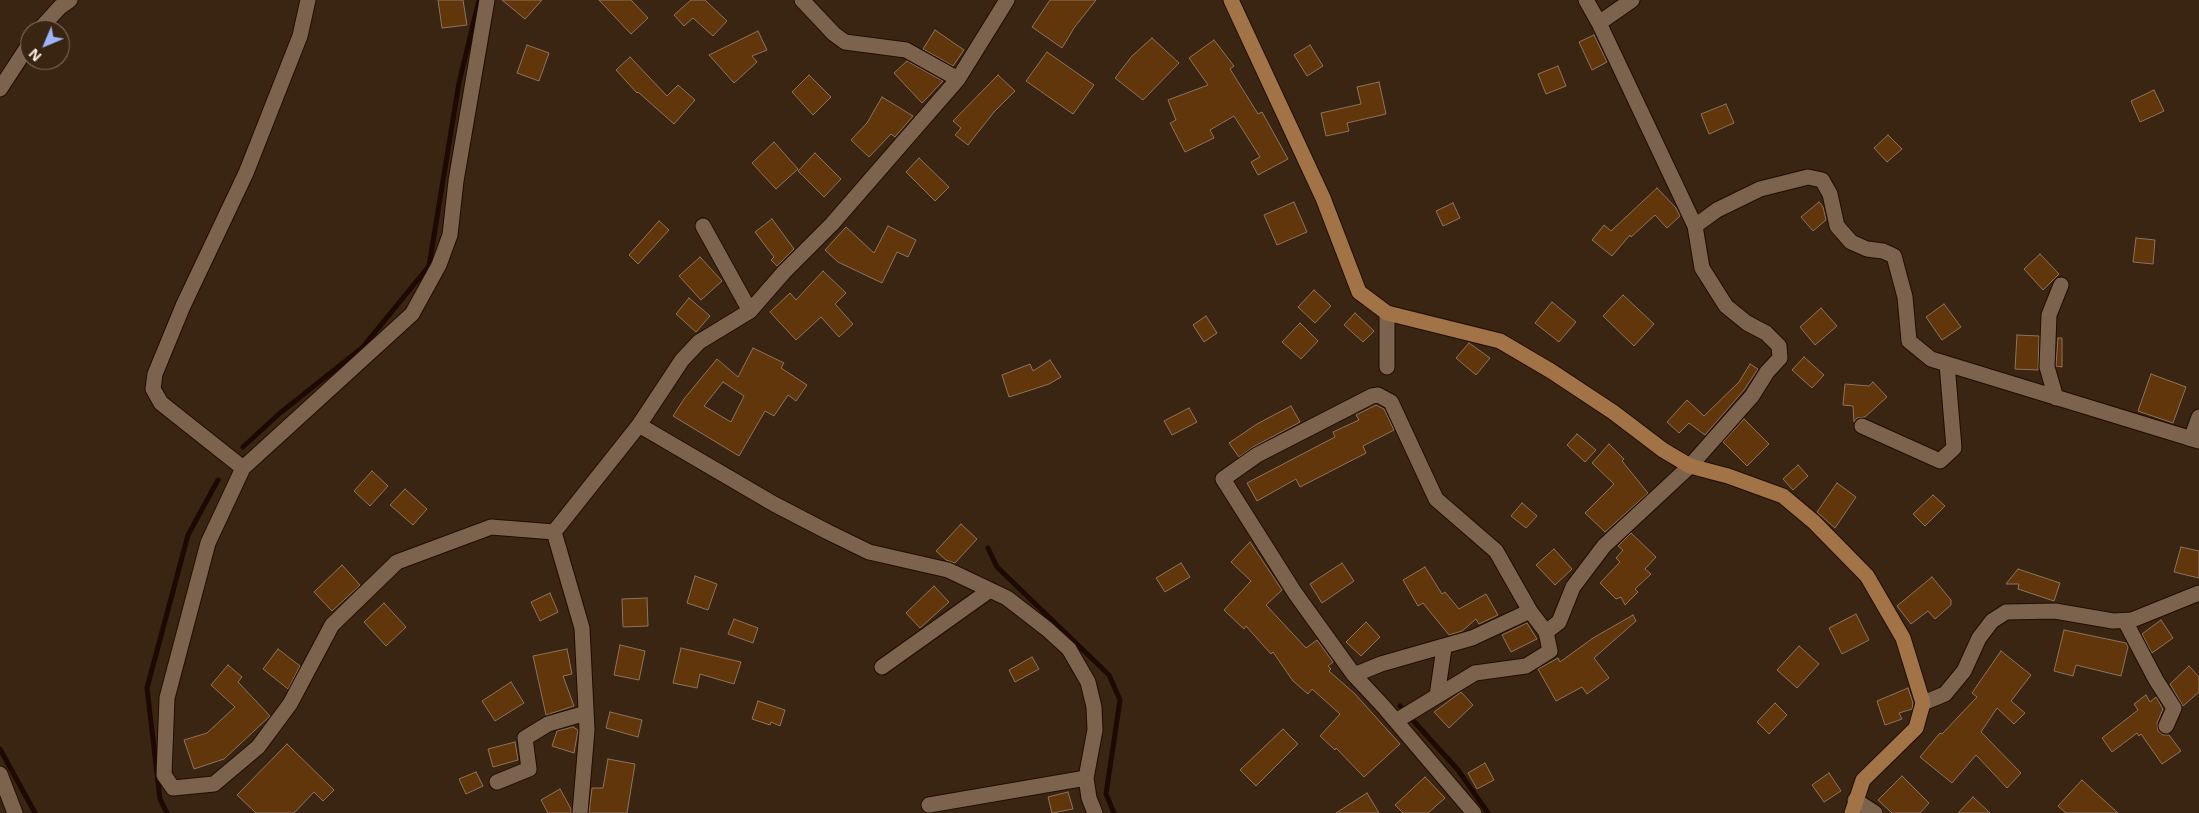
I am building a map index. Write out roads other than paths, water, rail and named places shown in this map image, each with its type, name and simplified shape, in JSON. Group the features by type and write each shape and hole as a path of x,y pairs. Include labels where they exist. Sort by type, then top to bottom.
{"main road":[{"path":"1231,0 1323,198 1359,292 1387,313 1500,341 1552,371 1612,412 1662,450 1690,466 1728,476 1783,496 1814,522 1867,576 1903,638 1923,703 1916,728 1863,780 1854,807"}],"street":[{"path":"48,20 70,0"},
{"path":"243,468 161,403 153,389 155,374 183,306 246,173 300,36 308,0"},
{"path":"487,0 456,181 450,234 439,265 412,314 243,468 208,542 167,698 164,775 174,788 214,784 258,747 290,704 332,625 397,562 491,527 554,532"},
{"path":"802,0 834,34 845,42 906,50 958,79"},
{"path":"554,532 638,425 682,360 699,342 750,311 784,272 832,224 958,79 1007,0"},
{"path":"1546,632 1560,622 1573,587 1604,546 1690,466 1752,396 1767,372 1780,358 1779,346 1766,333 1747,323 1726,306 1702,268 1696,226 1599,23 1586,0"},
{"path":"1599,23 1632,0"},
{"path":"1,86 20,58"},
{"path":"1696,226 1718,210 1760,189 1808,177 1822,180 1830,194 1838,226 1851,242 1867,250 1883,251 1894,256 1905,297 1909,341 1931,359 2195,440 2199,418"},
{"path":"703,226 750,311"},
{"path":"2056,398 2048,367 2049,315 2061,284"},
{"path":"1387,313 1387,367"},
{"path":"1862,426 1940,461 1954,448 1947,364"},
{"path":"1396,721 1475,673 1526,666 1550,651 1546,632 1530,612 1496,551 1436,499 1391,402 1378,395 1372,396 1257,455 1223,479 1296,593 1354,675 1396,721 1474,813"},
{"path":"638,425 774,504 869,552 948,570 1007,598 1069,649 1088,682 1094,707 1095,730 1086,778 1089,798 1095,813"},
{"path":"554,532 582,628 587,730 580,813"},
{"path":"882,667 990,590"},
{"path":"1923,703 1945,694 1964,671 1979,638 1992,621 2006,612 2055,611 2113,621 2132,620 2199,594"},
{"path":"1354,675 1381,664 1444,648 1472,638 1530,612"},
{"path":"2125,620 2156,680 2174,708 2166,726"},
{"path":"1437,696 1444,648"},
{"path":"497,782 529,768 525,738 548,724 586,713"},
{"path":"0,774 14,813"},
{"path":"929,805 1086,778"},
{"path":"1854,807 1875,813"}],"waterway":[{"path":"243,447 280,413 362,348 429,266 459,83 479,0"},
{"path":"167,813 160,799 147,688 188,535 218,480"},
{"path":"988,548 997,567 1109,675 1120,700 1106,794 1114,813"},
{"path":"1400,706 1458,770 1488,813"},
{"path":"0,749 35,813"}]}
